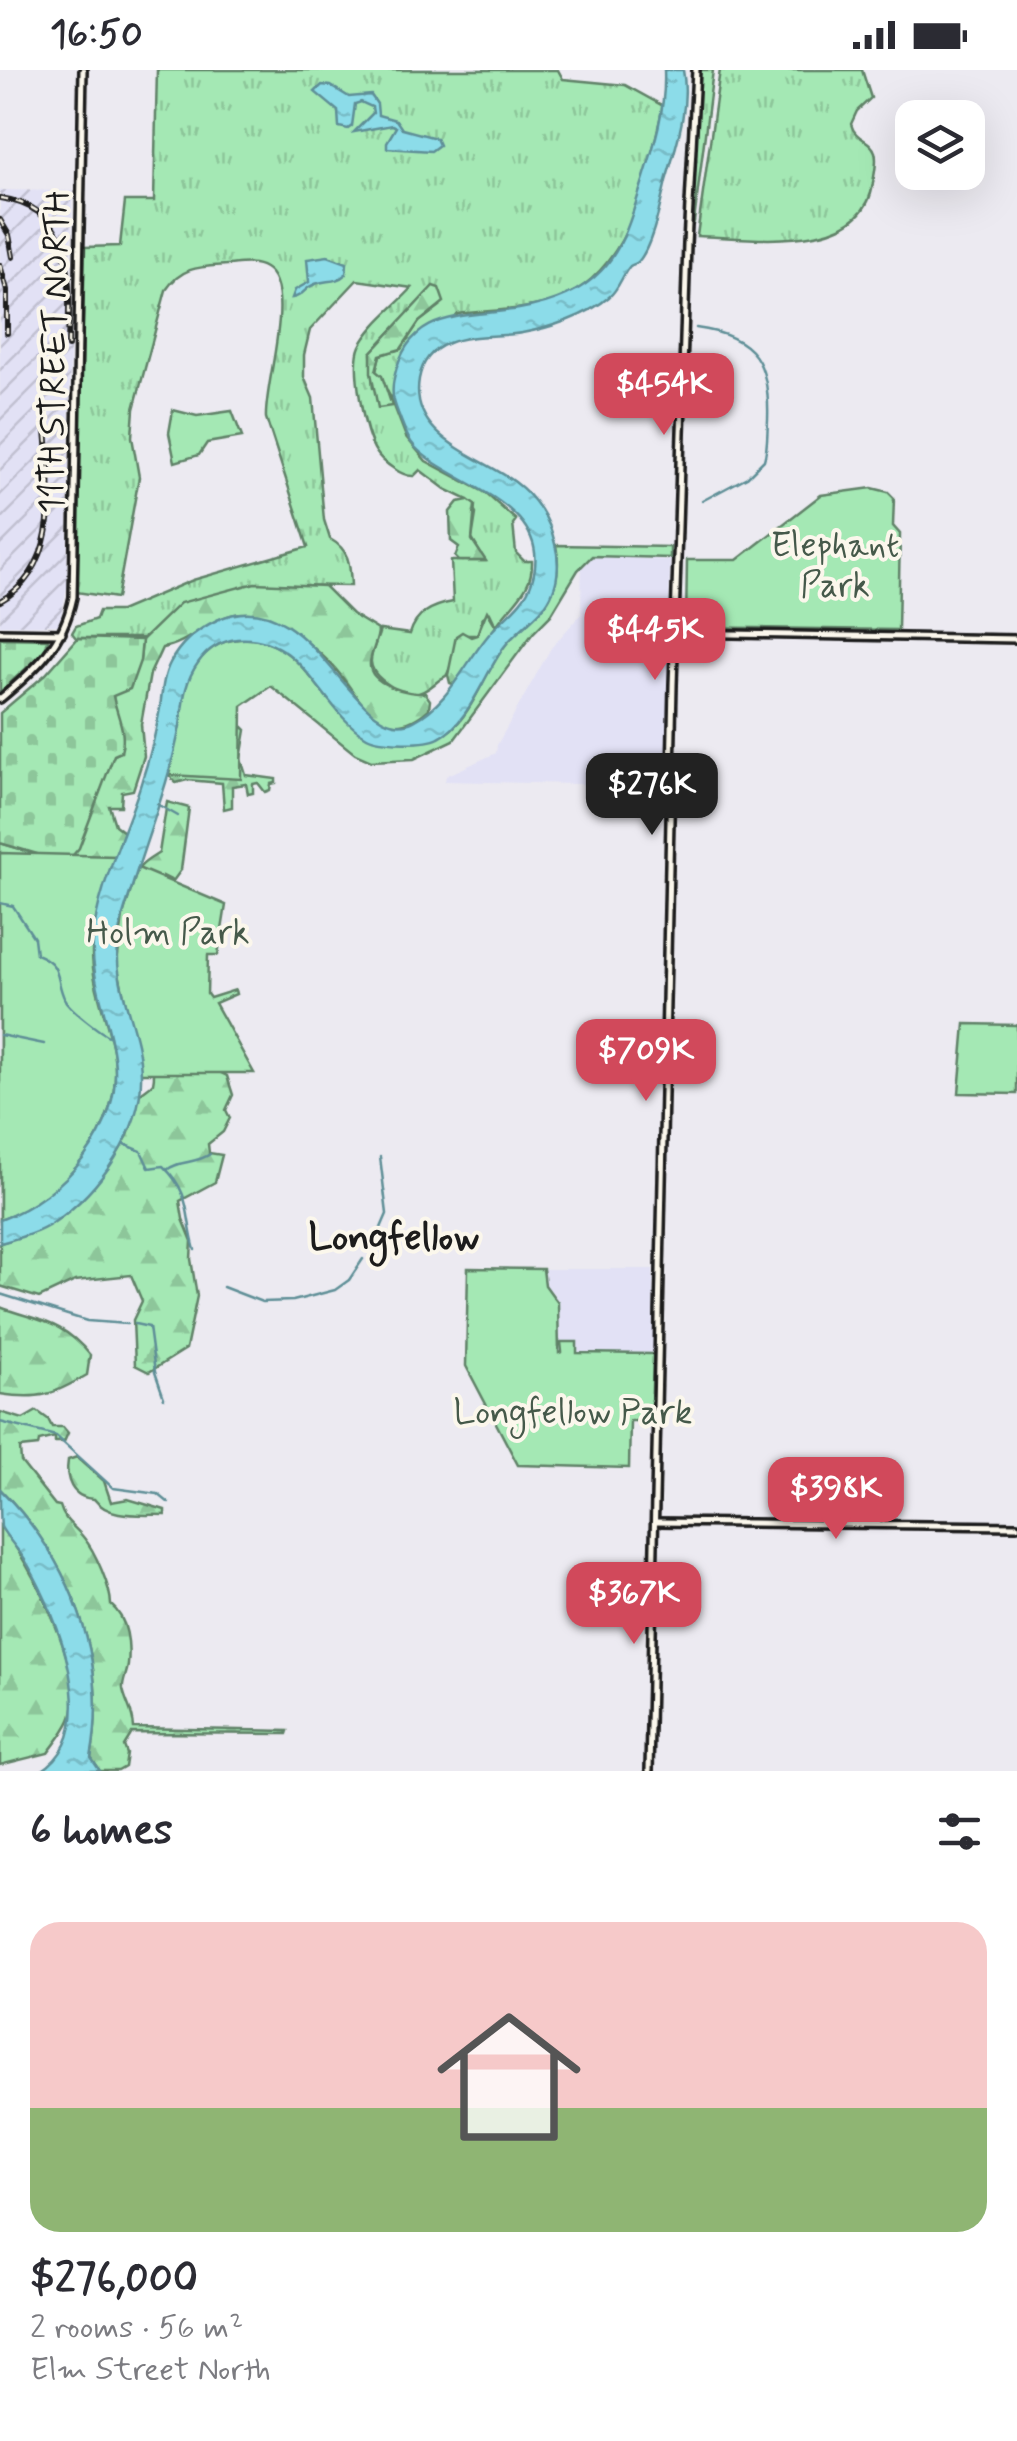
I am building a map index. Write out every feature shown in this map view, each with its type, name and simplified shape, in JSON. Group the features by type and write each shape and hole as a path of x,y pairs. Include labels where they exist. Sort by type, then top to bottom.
{"street":[{"name":"11TH STREET NORTH","path":"62,633 74,597 84,70"},
{"path":"649,1771 675,632 696,70"},
{"path":"0,632 62,633"},
{"path":"675,632 1017,639"},
{"path":"0,700 46,659 62,633"},
{"path":"656,1522 1017,1526"}],"shaded area":[{"path":"0,190 72,191 67,587 59,625 0,625"},
{"path":"582,556 670,560 666,786 445,781 446,776 496,753 551,648 581,614"},
{"path":"543,1269 653,1269 653,1354 559,1353 559,1316 553,1293 545,1285"}],"green space":[{"path":"157,70 558,70 563,79 625,85 663,106 632,218 603,267 582,286 545,304 458,314 391,398 406,437 426,461 484,492 516,520 516,553 524,561 532,561 525,589 496,626 490,613 483,617 477,635 464,635 458,643 446,676 423,691 404,693 376,674 371,657 380,630 410,634 426,612 453,602 451,561 485,561 472,539 476,514 468,500 420,470 414,476 404,474 383,461 367,431 358,384 360,346 377,322 412,288 357,280 310,330 304,355 304,377 313,398 324,520 330,539 348,559 351,586 279,585 220,597 143,638 76,638 72,633 76,626 96,619 99,611 120,611 193,580 308,547 266,418 279,315 274,279 265,268 251,264 200,267 178,276 166,290 134,409 132,437 139,477 117,598 76,592 85,247 120,246 125,201 154,201","holes":["428,292 440,306 419,322 401,349 380,355 376,371 391,398 373,388 371,353"]},
{"path":"698,70 713,70 691,230"},
{"path":"720,70 862,70 871,98 857,111 851,124 873,148 876,164 865,206 849,222 801,237 697,236"},
{"path":"433,286 439,288 444,302 419,322 401,349 380,355 376,371 382,376 392,406 378,408 371,353"},
{"path":"173,410 197,416 232,411 242,437 207,443 199,455 175,462 169,433"},
{"name":"Elephant Park","path":"872,488 894,498 893,526 900,534 898,630 686,627 687,560 737,560 821,495"},
{"path":"468,500 475,505 472,540 486,561 459,561 455,557 459,547 451,541 450,512 458,502"},
{"path":"556,545 670,547 670,558 592,556 454,740 414,759 371,761 355,754 271,686 242,706 241,779 169,775 189,678 206,653 233,640 255,639 289,655 343,716 368,734 408,742 446,733 469,707 504,647 551,592 558,564"},
{"path":"255,583 324,586 352,614 378,630 370,663 376,677 400,690 425,693 430,700 429,709 412,721 383,721 312,647 291,630 256,614 233,614 162,648 150,674 141,724 144,756 133,790 122,792 121,806 109,806 115,825 124,832 93,933 114,1057 0,1220 0,843 44,856 114,755 121,752 113,696 140,661 142,640 180,603"},
{"path":"487,611 496,626 456,685 450,683 456,636 462,632 471,637 477,635"},
{"path":"0,638 48,639 42,654 0,692"},
{"path":"78,638 142,640 140,661 130,689 113,696 123,745 121,752 114,755 79,848 73,855 44,856 0,843 0,713 46,674"},
{"path":"243,727 246,730 241,759 246,775 276,779 270,790 265,792 258,783 253,784 253,793 248,794 246,784 232,786 232,807 224,809 222,783 176,783 169,775 175,750"},
{"path":"167,802 189,808 181,870 173,881 163,876 154,929 217,1071 227,1076 233,1095 226,1110 230,1118 223,1132 208,1144 209,1153 222,1155 215,1182 180,1201 192,1241 197,1296 186,1349 149,1372 135,1365 133,1320 142,1301 131,1275 75,1281 39,1298 0,1286 0,1243 57,1216 90,1188 116,1155 129,1132 141,1093 153,1083 153,1059 122,988 120,944 134,876 159,853"},
{"path":"0,853 116,856 97,915 92,952 114,1056 110,1108 85,1156 67,1177 24,1210 0,1220"},
{"name":"Holm Park","path":"138,868 226,905 218,955 208,955 207,994 210,998 235,990 236,994 215,1003 254,1073 141,1073 117,964 123,916"},
{"path":"965,1024 1017,1025 1017,1094 959,1093"},
{"name":"Longfellow Park","path":"468,1268 543,1269 545,1285 558,1303 559,1353 561,1342 577,1342 577,1353 653,1354 651,1421 630,1421 629,1468 518,1465 466,1366"},
{"path":"0,1307 70,1335 90,1355 87,1375 46,1394 0,1394"},
{"path":"37,1411 52,1427 63,1427 68,1433 64,1442 55,1442 55,1437 39,1441 38,1446 20,1448 21,1462 84,1538 102,1570 111,1605 127,1633 129,1657 123,1689 134,1728 288,1731 287,1734 132,1733 124,1746 125,1767 100,1771 91,1758 95,1684 79,1613 46,1547 0,1489 0,1412 23,1419"},
{"path":"77,1457 104,1481 111,1502 128,1499 165,1510 165,1515 117,1513 80,1495 71,1486 68,1474 68,1460"},
{"path":"0,1526 26,1564 53,1619 64,1648 74,1701 68,1724 48,1753 0,1765"}],"water":[{"path":"664,70 683,70 683,112 655,224 638,262 630,266 612,294 590,310 533,331 446,344 425,363 419,379 419,399 435,430 515,482 545,517 558,561 549,599 504,647 459,722 439,738 424,742 367,737 336,710 296,661 260,640 225,642 202,658 187,685 171,765 119,936 120,977 140,1057 140,1095 135,1117 102,1177 70,1210 40,1230 0,1243 0,1220 46,1195 67,1177 99,1134 109,1109 115,1083 114,1057 94,970 93,939 106,879 148,762 166,673 179,649 196,632 217,620 251,613 280,621 306,640 371,712 392,724 414,721 446,694 486,638 529,590 535,554 529,532 496,499 431,460 412,443 394,400 394,378 401,355 426,328 459,316 553,301 584,286 609,262 621,242 646,173 661,115"},
{"path":"322,85 349,97 371,95 378,115 396,120 402,129 436,138 439,145 431,151 387,148 396,127 392,125 354,132 373,113 372,107 361,102 355,104 352,126 339,127 338,111 315,92"},
{"path":"328,256 347,263 346,274 313,285 292,298 295,290 309,282 307,259"},
{"path":"0,1489 46,1547 79,1613 95,1684 91,1758 100,1771 41,1771 60,1753 70,1729 73,1702 69,1672 62,1642 40,1587 1,1527"}],"waterway":[{"path":"696,328 733,338 756,356 768,401 764,460 747,477 702,501"},
{"path":"157,804 178,816"},
{"path":"0,903 13,906 34,938 36,954 55,968 68,1004 110,1037"},
{"path":"0,1035 44,1044"},
{"path":"124,1144 141,1151 149,1168 163,1166 179,1186 195,1250"},
{"path":"167,1170 210,1154"},
{"path":"378,1235 387,1214 380,1157"},
{"path":"223,1287 262,1302 293,1301 335,1290 349,1280 363,1259"},
{"path":"0,1294 87,1321 128,1324"},
{"path":"135,1324 149,1327 155,1372 164,1398"},
{"path":"0,1422 56,1436 113,1488 158,1494 169,1503"}],"railway":[{"path":"0,198 26,205 45,217 57,234 68,276 68,346"},
{"path":"0,220 9,235 13,257"},
{"path":"0,265 7,290 7,333"},
{"path":"0,601 21,585 44,542 49,490 45,412"}],"district":[{"name":"Longfellow","path":"394,1236"}]}
